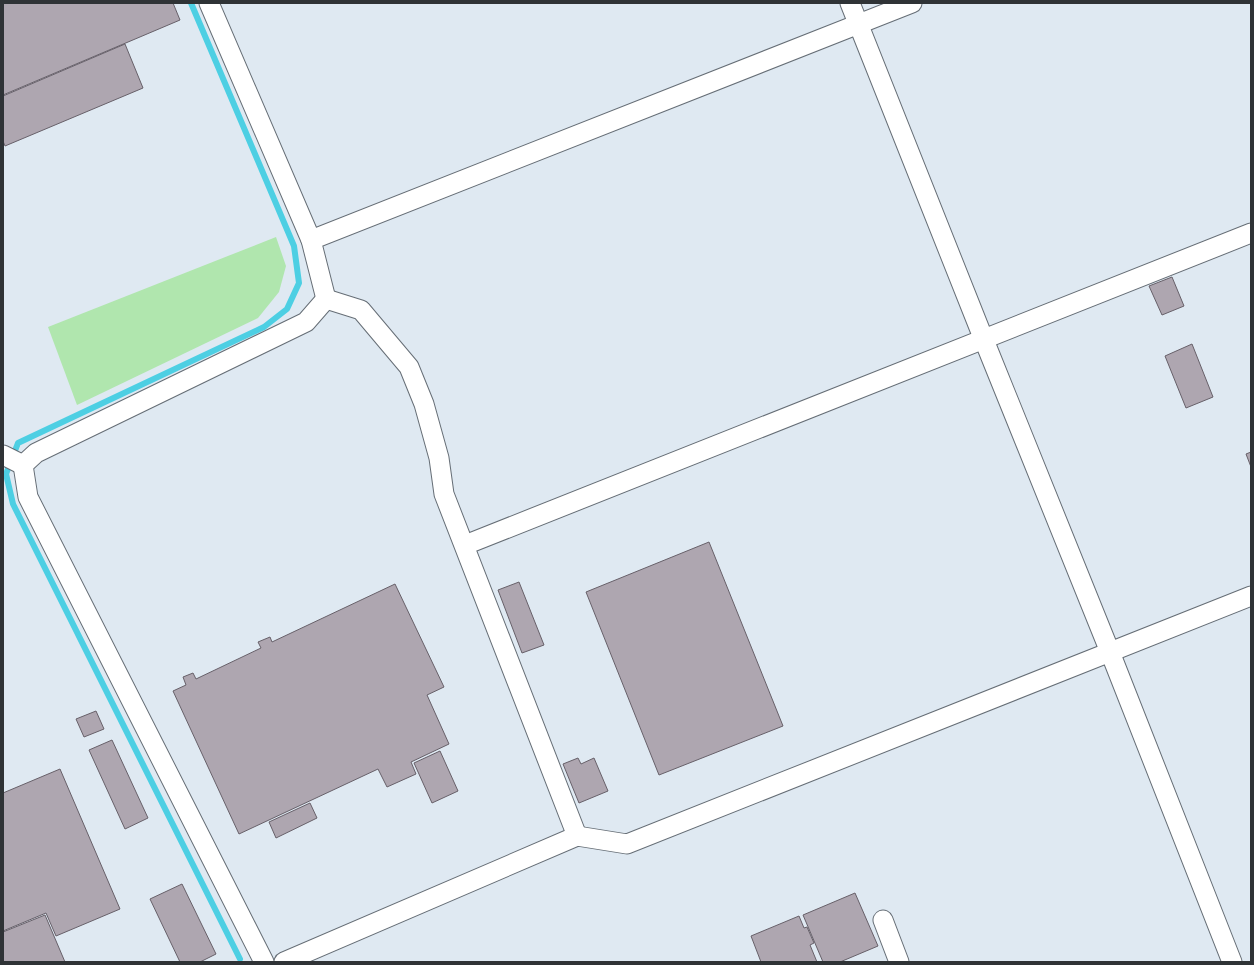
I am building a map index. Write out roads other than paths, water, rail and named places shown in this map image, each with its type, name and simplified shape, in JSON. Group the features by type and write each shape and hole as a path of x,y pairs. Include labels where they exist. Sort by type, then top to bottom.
{"street":[{"path":"209,3 311,240 326,299"},
{"path":"850,3 1110,652 1232,962"},
{"path":"311,240 912,3"},
{"path":"465,545 1251,233"},
{"path":"23,465 36,453 306,322 326,299"},
{"path":"326,299 361,310 409,367 426,412 439,458 444,494 577,836"},
{"path":"3,455 23,465"},
{"path":"23,465 28,497 264,962"},
{"path":"284,962 577,836 627,844 1251,596"},
{"path":"883,920 899,962"}],"waterway":[{"path":"191,3 294,246 299,283 287,309 264,327 18,443 6,474 13,504 240,959"}]}
